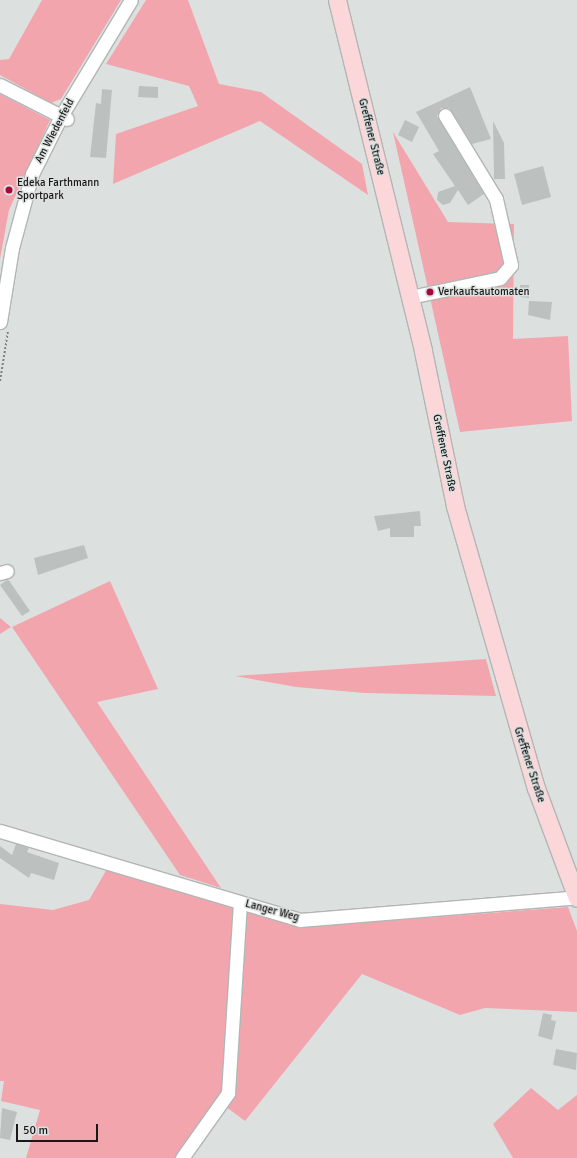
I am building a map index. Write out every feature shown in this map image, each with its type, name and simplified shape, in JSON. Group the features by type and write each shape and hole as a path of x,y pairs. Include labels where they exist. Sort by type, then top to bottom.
{"main road":[{"name":"Greffener Straße","path":"337,0 410,298 455,506 496,657 536,788 577,898"}],"street":[{"name":"Am Wiedenfeld","path":"4,324 21,212 32,174 131,0"},
{"path":"0,85 64,118"},
{"path":"410,298 500,278 511,265 496,199 445,115"},
{"name":"Langer Weg","path":"0,831 300,920 577,898"},
{"path":"182,1158 228,1093 240,903"}],"path":[{"path":"0,381 4,324"}],"shaded area":[{"path":"42,0 121,0 61,99 51,103 0,75 0,60 9,59"},
{"path":"146,0 188,0 219,84 261,92 362,164 368,195 260,121 113,184 116,134 198,106 189,86 106,64"},
{"name":"Edeka Farthmann Sportpark","path":"0,94 50,120 9,210 0,259"},
{"path":"393,132 448,222 514,224 513,339 568,336 572,421 460,432"},
{"path":"110,581 158,689 97,702 221,888 180,875 12,627"},
{"path":"0,618 11,627 0,634"},
{"path":"486,659 496,696 365,693 296,687 235,676"},
{"path":"107,869 236,907 223,1095 177,1158 26,1158 40,1110 1,1101 4,1081 0,1081 0,904 53,910 89,900"},
{"path":"568,907 577,931 577,1012 485,1008 460,1015 362,974 245,1121 225,1106 236,1081 245,911 305,927"},
{"path":"531,1088 558,1110 577,1095 577,1158 513,1158 493,1124"}],"building":[{"path":"139,86 158,87 158,98 138,97"},
{"path":"470,87 491,139 472,144 449,108 441,108 437,116 484,194 468,205 458,190 450,203 443,205 437,200 438,192 455,186 433,154 439,151 416,112"},
{"path":"102,89 112,90 106,158 90,157 96,103 101,104"},
{"path":"405,120 419,127 412,142 398,135"},
{"path":"493,121 504,143 505,179 494,179"},
{"path":"543,166 551,197 522,205 514,174"},
{"path":"520,285 529,285 529,298 520,297"},
{"path":"529,301 552,302 550,320 528,315"},
{"path":"420,511 421,526 414,526 414,537 390,537 390,528 378,531 374,516"},
{"path":"84,545 88,558 38,575 34,558"},
{"path":"8,579 30,611 22,616 0,585"},
{"path":"16,844 29,848 27,852 59,863 54,880 31,873 29,878 0,858 0,846 12,855"},
{"path":"543,1013 552,1015 551,1020 556,1021 552,1040 538,1036"},
{"path":"556,1049 577,1053 576,1070 553,1065"},
{"path":"2,1108 17,1112 10,1140 0,1138"}],"place":[{"name":"Edeka Farthmann Sportpark","path":"9,190"},
{"name":"Verkaufsautomaten","path":"430,292"}]}
